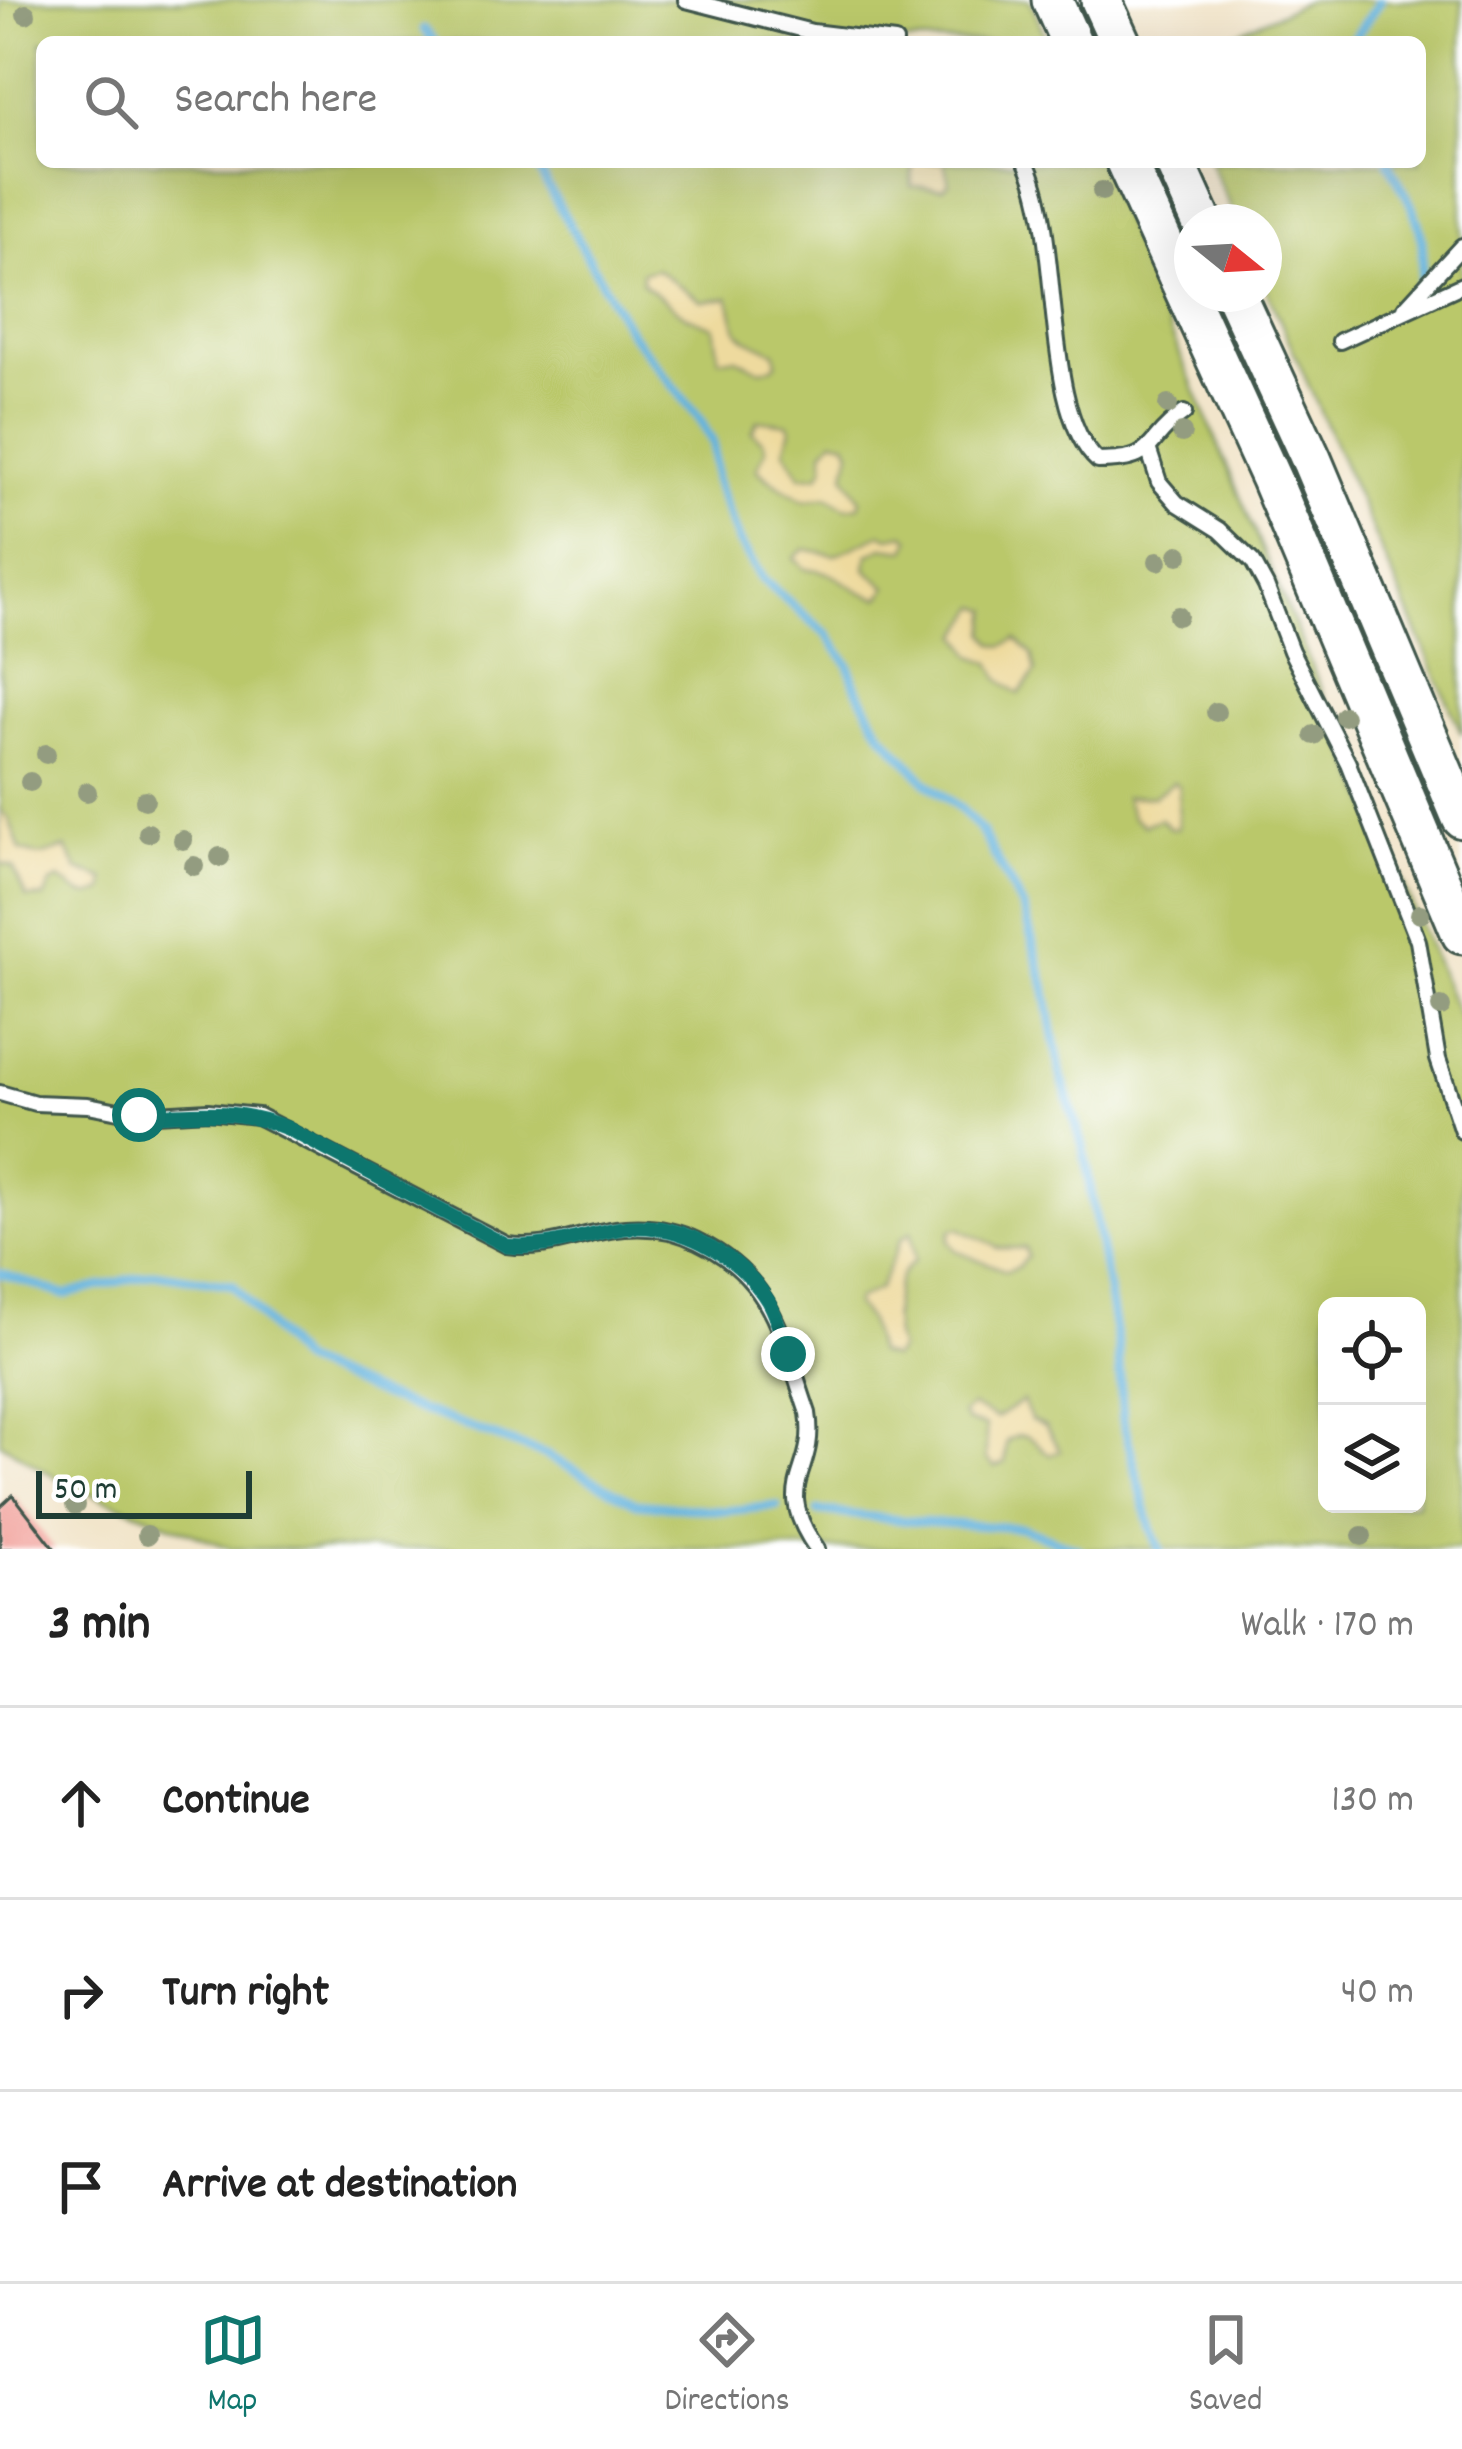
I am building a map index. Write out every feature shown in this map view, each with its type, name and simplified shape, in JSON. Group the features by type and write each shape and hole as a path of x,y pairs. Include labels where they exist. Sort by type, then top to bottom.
{"street":[{"path":"1052,0 1068,36"},
{"path":"1101,0 1117,36"},
{"path":"1129,168 1271,479 1462,934"},
{"path":"1178,168 1194,204"},
{"path":"1243,312 1312,461 1462,818"}],"lane":[{"path":"686,0 845,36"},
{"path":"1027,168 1049,256 1064,386 1087,451 1098,461 1147,464 1156,472"},
{"path":"1401,312 1462,246"},
{"path":"1340,341 1462,285"},
{"path":"1125,461 1148,451 1163,427 1184,413"},
{"path":"1148,451 1177,503 1220,530 1252,562 1348,763 1418,941 1438,1059 1462,1131"},
{"path":"0,1093 35,1103 88,1105 139,1115 208,1111 258,1116 507,1246 544,1246 619,1228 649,1227 687,1236 723,1253 769,1303 808,1413 810,1427 795,1508 800,1526 817,1549"}],"green space":[{"path":"0,0 1030,0 1045,36 36,36 36,168 1102,168 1462,1024 1462,1549 232,1549 64,1483 0,1442"},
{"path":"1308,0 1462,0 1462,734 1276,312 1282,312 1282,204 1229,204 1213,168 1426,168 1426,36 1231,36"}],"sand":[{"path":"912,168 945,168 949,183 943,188 911,186"},
{"path":"656,269 702,301 729,298 738,331 775,352 773,367 761,370 736,358 719,359 714,327 687,317 642,283 642,272"},
{"path":"758,420 789,424 785,450 801,476 819,475 824,450 834,439 847,442 851,451 845,475 861,500 859,506 846,508 827,497 804,501 766,477 757,468 766,449 752,432"},
{"path":"881,534 905,534 911,539 906,550 883,547 868,555 866,569 887,587 880,598 827,573 805,569 794,558 805,549 835,555"},
{"path":"979,606 990,610 986,633 994,644 1003,646 1016,639 1032,654 1036,672 1019,694 1000,680 991,663 973,656 960,635"},
{"path":"1174,782 1179,787 1178,828 1171,829 1160,819 1144,825 1132,817 1125,797 1154,796"},
{"path":"0,810 9,819 20,850 40,856 66,848 78,870 105,879 105,890 85,895 59,879 51,883 44,898 26,897 13,867 0,863"},
{"path":"959,1228 997,1248 1025,1248 1027,1257 1006,1271 955,1250 949,1241 951,1230"},
{"path":"911,1232 915,1260 902,1274 896,1293 899,1350 892,1358 877,1353 868,1320 855,1305 856,1300 879,1289 901,1239"},
{"path":"1023,1401 1031,1420 1045,1426 1060,1451 1050,1455 1030,1438 1014,1437 1006,1442 1005,1463 995,1467 986,1459 986,1426 968,1422 962,1414 971,1406 996,1418"}],"building":[{"path":"13,1495 55,1549 0,1549 0,1507"}],"waterway":[{"path":"1356,36 1380,0"},
{"path":"424,29 430,36"},
{"path":"537,168 630,332 699,418 713,443 716,481 738,540 763,580 827,634 849,665 881,732 926,782 981,831 1023,908 1045,985 1061,1076 1083,1146 1118,1348 1123,1420 1160,1549"},
{"path":"1391,168 1418,223 1423,253 1419,290"},
{"path":"0,1273 64,1295 155,1273 233,1285 300,1362 546,1455 636,1503 724,1511 777,1506"},
{"path":"818,1511 1022,1528 1079,1549"}],"route":[{"path":"139,1115 208,1111 258,1116 507,1246 544,1246 619,1228 649,1227 687,1236 723,1253 748,1275 769,1303 788,1354"}]}
